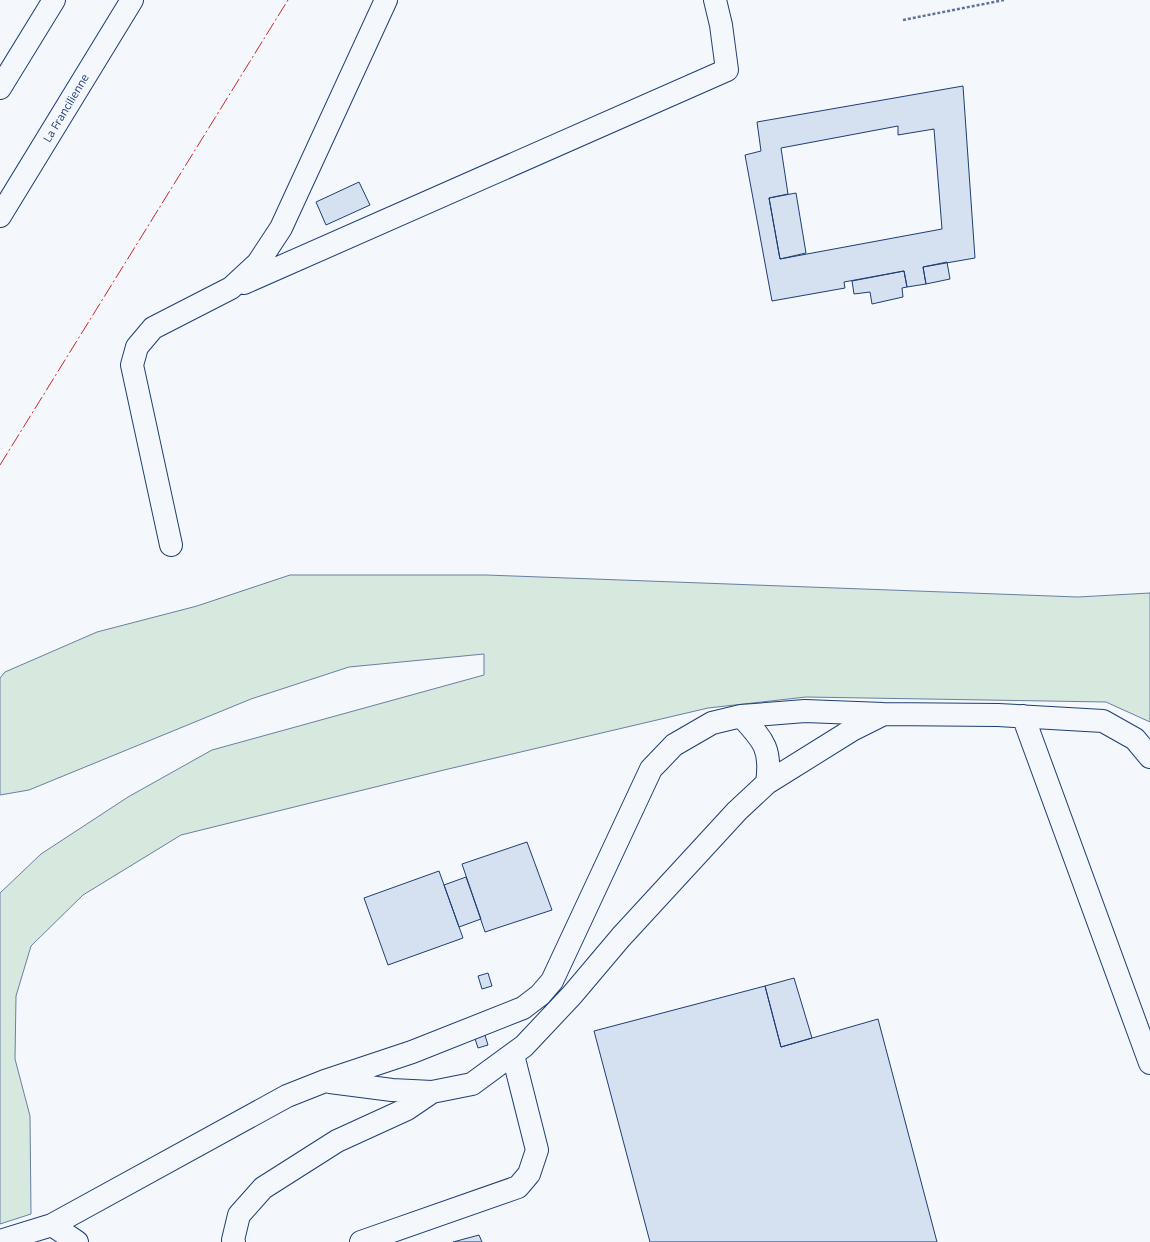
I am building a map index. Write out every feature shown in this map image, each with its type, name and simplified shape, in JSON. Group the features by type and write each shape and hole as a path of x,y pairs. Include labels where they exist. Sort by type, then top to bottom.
{"main road":[{"path":"0,88 54,0"},
{"name":"La Francilienne","path":"0,216 132,0"},
{"path":"231,288 258,263 281,228 386,0"},
{"path":"171,545 132,365 137,347 153,328 231,288 727,70 721,25 715,0"},
{"path":"0,1241 52,1225 287,1096 325,1081 412,1052 523,1008 540,995 552,981 651,769 674,744 712,723 741,716 805,711 883,714 1024,716 1103,721 1135,739 1150,757"},
{"path":"325,1081 392,1090 432,1092 472,1084 524,1046 572,995 621,937 738,811 768,783 852,730 883,714"},
{"path":"741,716 764,741 769,768 768,783"},
{"path":"1024,716 1150,1063"},
{"path":"361,1242 518,1187 529,1174 537,1150 513,1055"},
{"path":"234,1242 233,1240 239,1216 263,1188 337,1140 407,1109 432,1092"},
{"path":"52,1225 77,1242"}],"path":[{"path":"904,20 1004,0"}],"shaded area":[{"path":"290,575 486,575 1078,597 1150,593 1150,722 1106,702 806,697 708,708 444,770 181,835 83,895 31,946 16,996 15,1059 30,1116 31,1214 0,1224 0,893 41,854 128,797 212,750 484,675 484,654 349,667 251,699 29,790 0,795 0,678 5,672 97,632 197,606"}],"building":[{"path":"963,86 975,258 923,267 926,284 907,287 904,271 844,282 845,288 772,301 745,155 761,151 757,122","holes":["898,126 898,135 934,129 942,229 780,259 769,198 788,194 781,148"]},
{"path":"359,182 370,205 326,225 316,202"},
{"path":"796,193 806,253 780,259 769,198"},
{"path":"947,262 950,279 926,284 923,267"},
{"path":"904,271 907,287 902,288 903,297 872,304 870,292 854,294 852,281"},
{"path":"527,842 552,910 485,932 462,864"},
{"path":"439,871 463,938 388,965 364,898"},
{"path":"466,877 481,919 459,927 444,885"},
{"path":"488,973 492,986 482,989 478,976"},
{"path":"794,978 812,1038 781,1047 765,986"},
{"path":"765,986 781,1047 878,1019 937,1242 650,1242 594,1031"},
{"path":"480,1019 488,1045 478,1048 470,1023"},
{"path":"479,1235 482,1242 453,1242"}],"power":[{"path":"0,465 288,0"}]}
